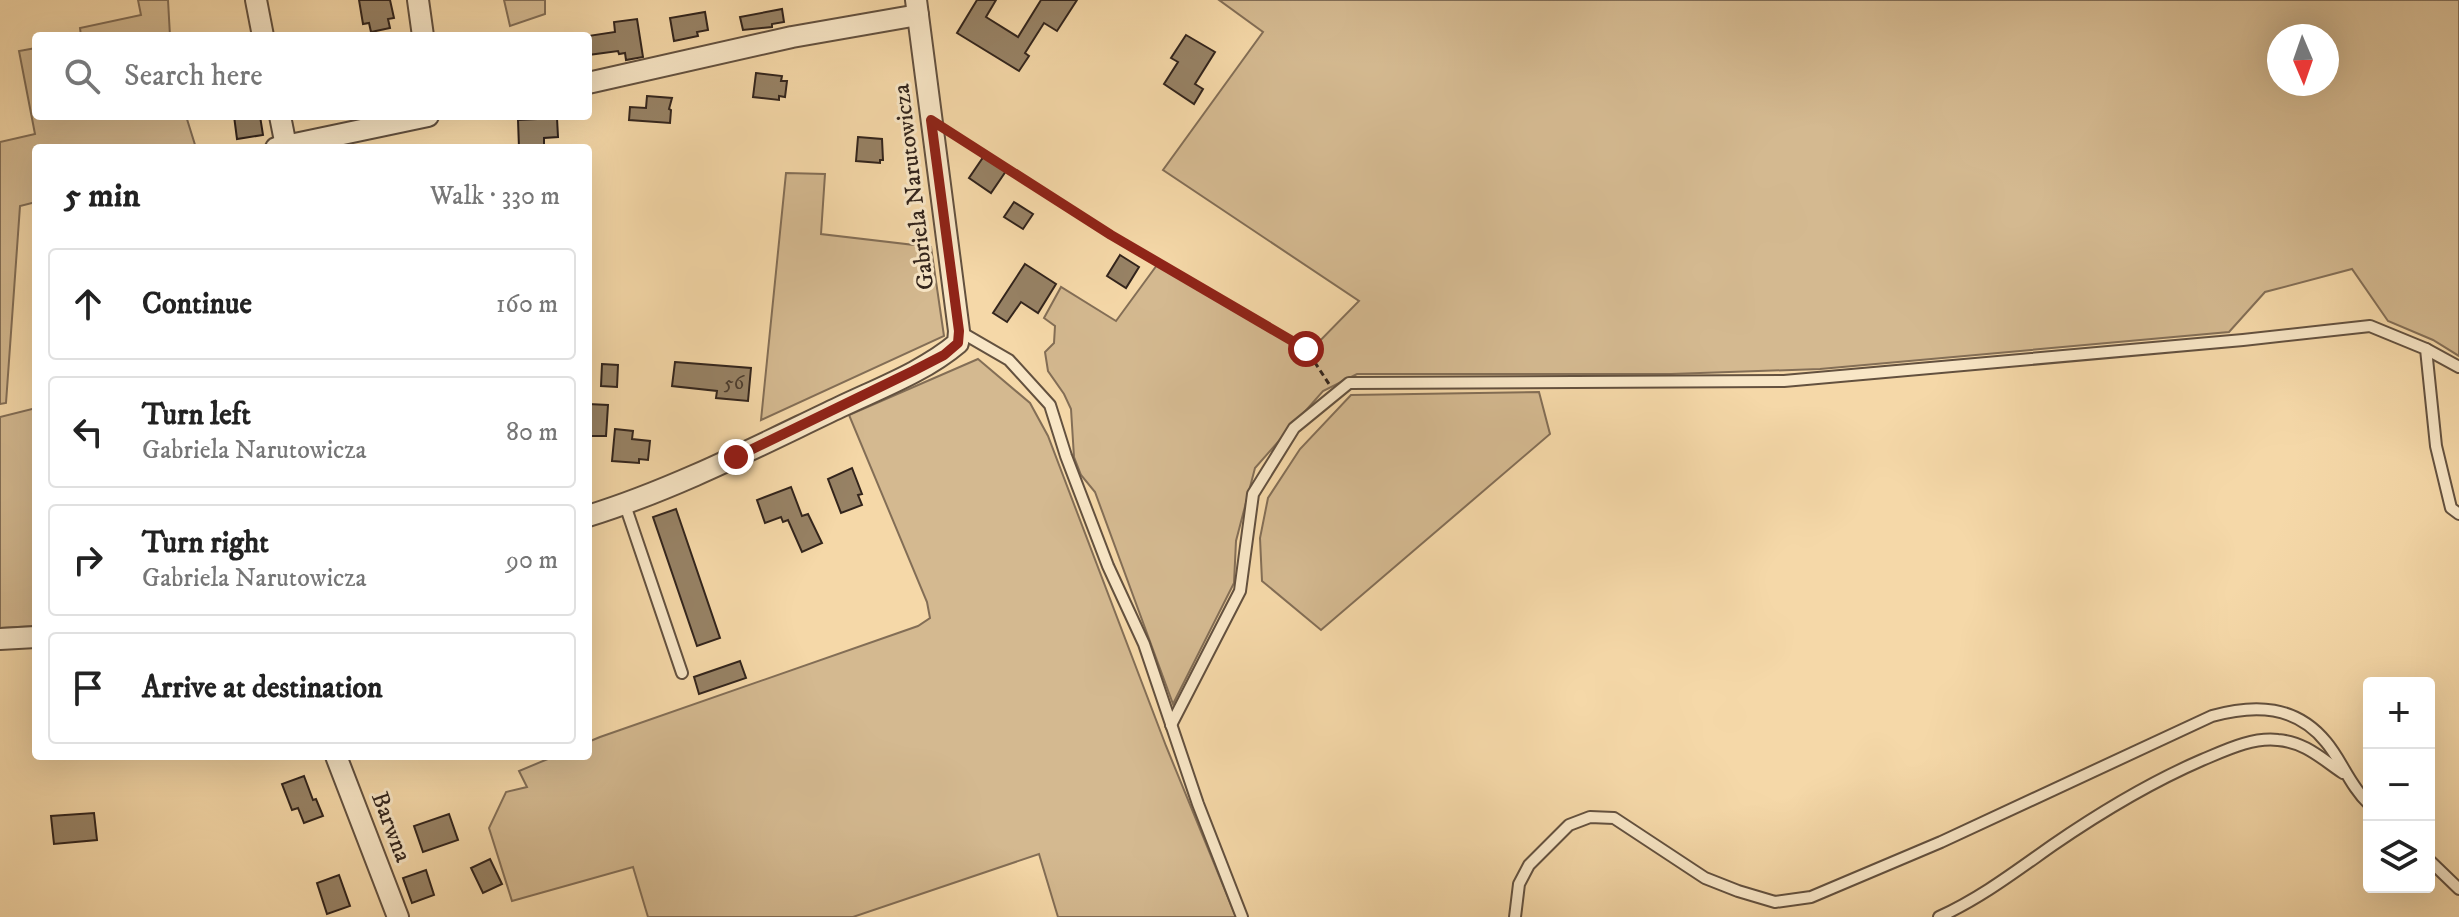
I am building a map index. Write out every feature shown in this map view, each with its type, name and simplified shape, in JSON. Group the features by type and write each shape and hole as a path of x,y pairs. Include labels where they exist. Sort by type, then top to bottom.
{"street":[{"path":"256,0 262,32"},
{"path":"418,0 422,32"},
{"path":"592,82 917,8"},
{"name":"Gabriela Narutowicza","path":"917,8 959,331"},
{"path":"280,120 281,144"},
{"path":"295,144 409,120"},
{"path":"592,515 625,505 736,457 913,371 944,355 958,343 959,331"},
{"path":"0,639 32,637"},
{"name":"Barwna","path":"338,760 398,917"}],"lane":[{"path":"1171,725 1240,591 1253,494 1294,428 1349,383 1784,381 2370,326 2426,349 2459,367"},
{"path":"959,331 1009,360 1050,405 1108,566 1144,644 1198,804 1242,917"},
{"path":"2426,349 2436,446 2451,508 2459,514"},
{"path":"625,505 682,673"},
{"path":"1515,917 1519,884 1529,865 1569,825 1590,817 1614,818 1705,878 1775,902 1811,897 1941,842 2212,716 2235,709 2275,710 2303,720 2326,742 2363,799"},
{"path":"1939,917 1975,900 2153,782 2228,749 2261,740 2281,740 2307,748 2348,776"},
{"path":"2435,866 2459,889"}],"path":[{"path":"931,120 1111,235 1306,349 1336,394"}],"shaded area":[{"path":"138,0 168,0 170,32 80,32 80,28 141,15"},
{"path":"504,0 545,0 545,14 510,26"},
{"path":"1219,0 2459,0 2459,356 2433,340 2388,321 2352,269 2265,292 2229,332 1820,369 1671,374 1357,374 1323,391 1255,468 1236,541 1234,583 1173,704 1095,492 1081,475 1074,457 1071,409 1048,371 1045,352 1054,343 1055,326 1044,318 1061,287 1116,321 1157,265 1308,353 1359,301 1163,170 1263,32"},
{"path":"32,49 32,118 19,51"},
{"path":"32,120 187,120 195,144 32,144 32,203 20,206 6,403 0,404 0,142 35,134"},
{"path":"786,173 825,174 821,234 931,247 944,336 761,420"},
{"path":"978,359 1030,403 1048,436 1166,746 1236,917 1058,917 1039,854 853,917 648,917 633,867 512,901 489,828 506,792 527,787 519,771 545,760 592,760 592,740 918,626 930,618 927,602 849,415"},
{"path":"1539,392 1550,434 1321,630 1262,581 1260,538 1268,498 1300,449 1351,395"},
{"path":"32,409 32,626 0,628 0,417"}],"building":[{"path":"359,0 390,0 394,18 388,19 390,28 371,32 369,23 363,24"},
{"path":"977,0 996,0 986,17 1018,37 1041,0 1077,0 1057,31 1044,23 1025,53 1029,56 1019,71 957,33"},
{"path":"782,9 784,22 772,24 772,27 743,30 740,17"},
{"path":"705,12 708,30 697,32 698,36 674,41 670,18"},
{"path":"637,19 643,57 626,60 625,53 619,54 618,51 592,54 592,35 615,32 614,22"},
{"path":"1186,35 1215,52 1195,84 1203,89 1194,104 1164,84 1178,62 1171,58"},
{"path":"756,73 782,76 781,81 787,81 785,97 779,96 779,100 753,97"},
{"path":"647,96 672,98 670,123 629,120 630,107 646,108"},
{"path":"235,120 261,120 263,135 237,139"},
{"path":"518,120 557,120 558,137 544,138 544,144 519,144"},
{"path":"858,137 882,139 883,160 880,163 856,161"},
{"path":"984,156 1006,171 991,193 969,178"},
{"path":"1014,202 1033,214 1023,229 1004,217"},
{"path":"1120,255 1139,267 1126,288 1107,276"},
{"path":"1025,264 1056,284 1038,313 1021,302 1007,322 993,313"},
{"path":"675,362 751,368 748,401 716,398 717,391 672,386"},
{"path":"602,364 618,365 617,387 601,386"},
{"path":"592,404 608,405 606,436 592,436"},
{"path":"615,429 633,431 632,439 650,441 648,460 639,459 639,463 612,461"},
{"path":"852,468 862,494 858,495 862,505 841,513 828,479"},
{"path":"791,487 802,516 808,514 822,543 802,552 788,520 783,522 781,517 765,523 757,500"},
{"path":"676,509 720,638 697,646 653,517"},
{"path":"740,661 746,678 699,694 694,677"},
{"path":"304,776 323,816 304,823 298,808 292,810 282,784"},
{"path":"94,813 97,840 54,844 51,816"},
{"path":"449,814 458,840 423,852 414,826"},
{"path":"490,859 502,884 483,893 471,868"},
{"path":"426,870 434,895 412,903 403,878"},
{"path":"339,875 350,906 327,914 317,883"}],"route":[{"path":"736,457 913,371 944,355 958,343 959,331 931,120 1111,235 1306,349"}]}
